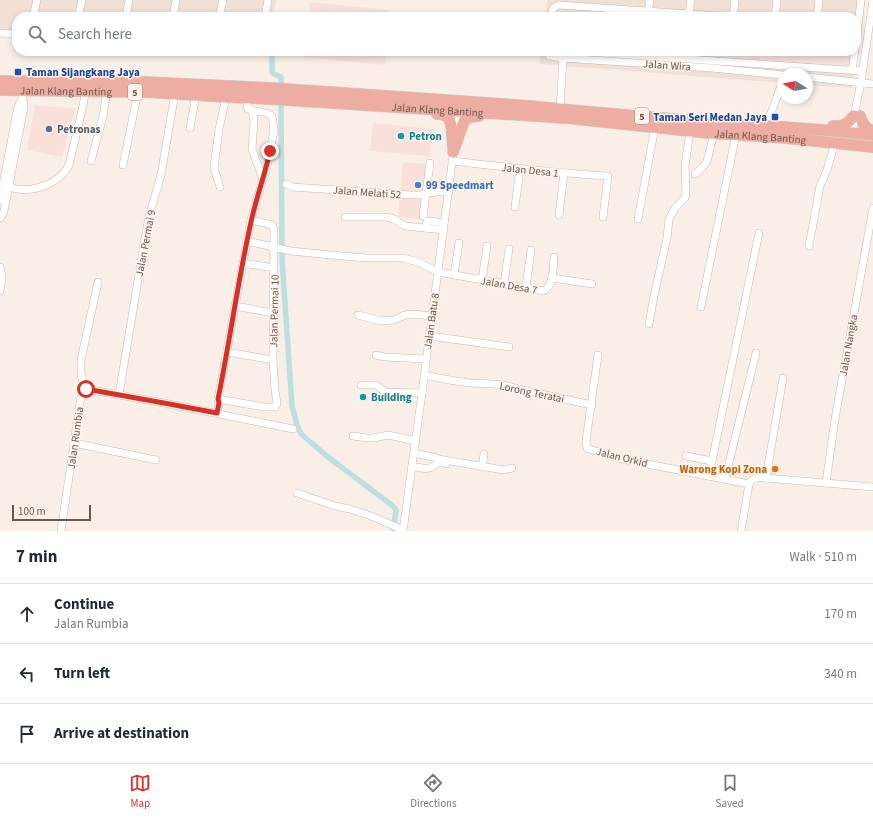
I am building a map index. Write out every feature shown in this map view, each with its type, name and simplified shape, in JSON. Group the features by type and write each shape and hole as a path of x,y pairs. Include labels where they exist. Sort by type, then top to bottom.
{"highway":[{"name":"Jalan Klang Banting","path":"0,81 144,82 430,98 532,111 566,118 690,131 786,138 873,147"},
{"name":"Jalan Klang Banting","path":"0,90 22,95 86,90 175,93 459,112"},
{"path":"430,98 433,102 451,104 456,107 459,112 464,107 472,105 532,111"},
{"path":"391,107 447,116 450,119 451,124 452,156"},
{"name":"Jalan Klang Banting","path":"532,111 560,109 873,135"},
{"path":"452,156 462,124 470,117 532,111"},
{"path":"777,126 807,124 842,126 857,116 863,125 869,130 873,131"},
{"path":"786,138 847,139 855,133 856,137 860,141 873,143"}],"street":[{"path":"34,12 37,0"},
{"path":"79,12 82,0"},
{"path":"127,12 130,0"},
{"path":"174,12 176,0"},
{"path":"220,12 223,0"},
{"path":"266,12 268,0"},
{"path":"648,11 650,0"},
{"path":"690,12 691,0"},
{"path":"733,12 735,0"},
{"path":"776,12 777,0"},
{"path":"818,12 819,0"},
{"path":"860,12 862,0"},
{"path":"855,133 853,130 857,116 873,0"},
{"path":"552,12 554,7 559,5 662,12"},
{"path":"861,26 869,27"},
{"path":"0,34 12,34"},
{"name":"Jalan Wira","path":"556,56 563,58 712,68 777,74"},
{"path":"644,56 862,71"},
{"path":"852,70 854,56"},
{"path":"560,109 563,58"},
{"path":"813,78 873,84"},
{"path":"8,187 25,189 42,186 54,181 66,170 71,158 86,90"},
{"path":"91,161 103,116 107,91"},
{"path":"123,165 138,92"},
{"name":"Jalan Permai 9","path":"119,394 144,244 161,175 175,93"},
{"path":"0,218 4,211 24,108 22,95"},
{"path":"0,200 18,106 22,95"},
{"path":"190,128 196,95"},
{"path":"220,188 214,168 219,129 226,97"},
{"path":"763,125 771,113 777,97"},
{"path":"217,413 219,403 218,399 228,352 251,220 266,171 274,130 272,116 269,113 252,111 248,109 246,104 248,98"},
{"path":"252,111 254,121 252,149 263,178"},
{"name":"Jalan Batu 8","path":"401,529 416,441 449,191 452,156 459,112"},
{"path":"638,218 655,127"},
{"path":"649,324 667,238 669,219 675,208 685,198 686,194 685,166 690,131"},
{"path":"695,174 707,161 714,133"},
{"path":"701,307 736,134"},
{"path":"809,246 820,186 827,170 835,143"},
{"name":"Jalan Desa 1","path":"452,156 470,163 520,169 608,176 603,217"},
{"path":"423,216 430,163"},
{"path":"515,207 520,169"},
{"path":"559,214 564,173"},
{"name":"Jalan Melati 52","path":"286,184 292,187 411,195 449,191"},
{"name":"Jalan Nangka","path":"826,483 835,418 873,208"},
{"path":"345,217 386,217 394,219 405,226 425,228 427,222 429,221 444,226"},
{"name":"Jalan Permai 10","path":"218,399 264,407 275,407 277,404 273,360 274,268 276,247 274,229 272,225 251,220"},
{"path":"709,476 759,233"},
{"name":"Jalan Desa 7","path":"247,241 291,251 367,258 403,258 418,262 438,272 544,291 550,284 552,278 554,257"},
{"path":"454,275 459,243"},
{"path":"482,280 486,246"},
{"path":"504,284 509,249"},
{"path":"526,287 531,250"},
{"path":"243,263 274,268"},
{"path":"0,267 2,277 0,291"},
{"path":"552,278 592,284"},
{"path":"98,282 81,360 82,383 86,389 119,394 293,429"},
{"path":"235,306 273,313"},
{"path":"358,315 380,321 394,320 405,315 412,314 432,316"},
{"path":"430,336 509,347"},
{"path":"228,352 273,360"},
{"path":"726,479 756,353"},
{"path":"376,355 385,357 426,359"},
{"name":"Jalan Orkid","path":"598,355 586,440 586,446 589,449 622,459 749,484"},
{"name":"Lorong Teratai","path":"424,375 470,383 499,384 592,405"},
{"path":"766,478 784,378"},
{"path":"361,385 376,385 385,392 422,394"},
{"name":"Jalan Rumbia","path":"61,531 81,396 86,389"},
{"path":"353,436 374,438 388,435 416,441"},
{"path":"74,443 156,460"},
{"path":"414,453 432,456 439,461 462,466"},
{"path":"482,466 484,454"},
{"path":"686,456 712,460"},
{"path":"412,466 427,469 433,467 439,461"},
{"path":"439,461 504,470 512,468"},
{"path":"741,531 749,484 754,478 757,477 873,487"},
{"path":"297,493 335,506 350,509 387,522 401,529"}],"shaded area":[{"name":"Taman Sijangkang Jaya","path":"0,0 276,0 273,12 12,12 12,37 0,37"},
{"path":"547,0 864,0 861,22 861,12 546,12"},
{"path":"310,2 390,10 390,12 309,12"},
{"path":"304,56 386,56 385,65"},
{"path":"541,56 856,56 852,88 813,85 813,68 777,68 777,83 540,64"},
{"path":"668,56 852,56 851,69"},
{"path":"35,105 75,109 62,157 27,150"},
{"path":"373,123 433,129 429,156 370,151"},
{"path":"403,162 427,164 421,219 398,217"}],"waterway":[{"path":"272,56 272,72 281,77 281,91"},
{"path":"281,99 282,259 292,406 301,434 328,457 393,506 396,510 393,531"}],"place":[{"name":"Taman Sijangkang Jaya","path":"18,72"},
{"name":"Taman Seri Medan Jaya","path":"775,117"},
{"name":"Petronas","path":"49,129"},
{"name":"Petron","path":"401,136"},
{"name":"99 Speedmart","path":"418,185"},
{"name":"Building","path":"363,397"},
{"name":"Warong Kopi Zona","path":"775,469"}],"route":[{"path":"86,389 217,413 219,403 218,399 228,352 251,220 266,171 270,151"}]}
